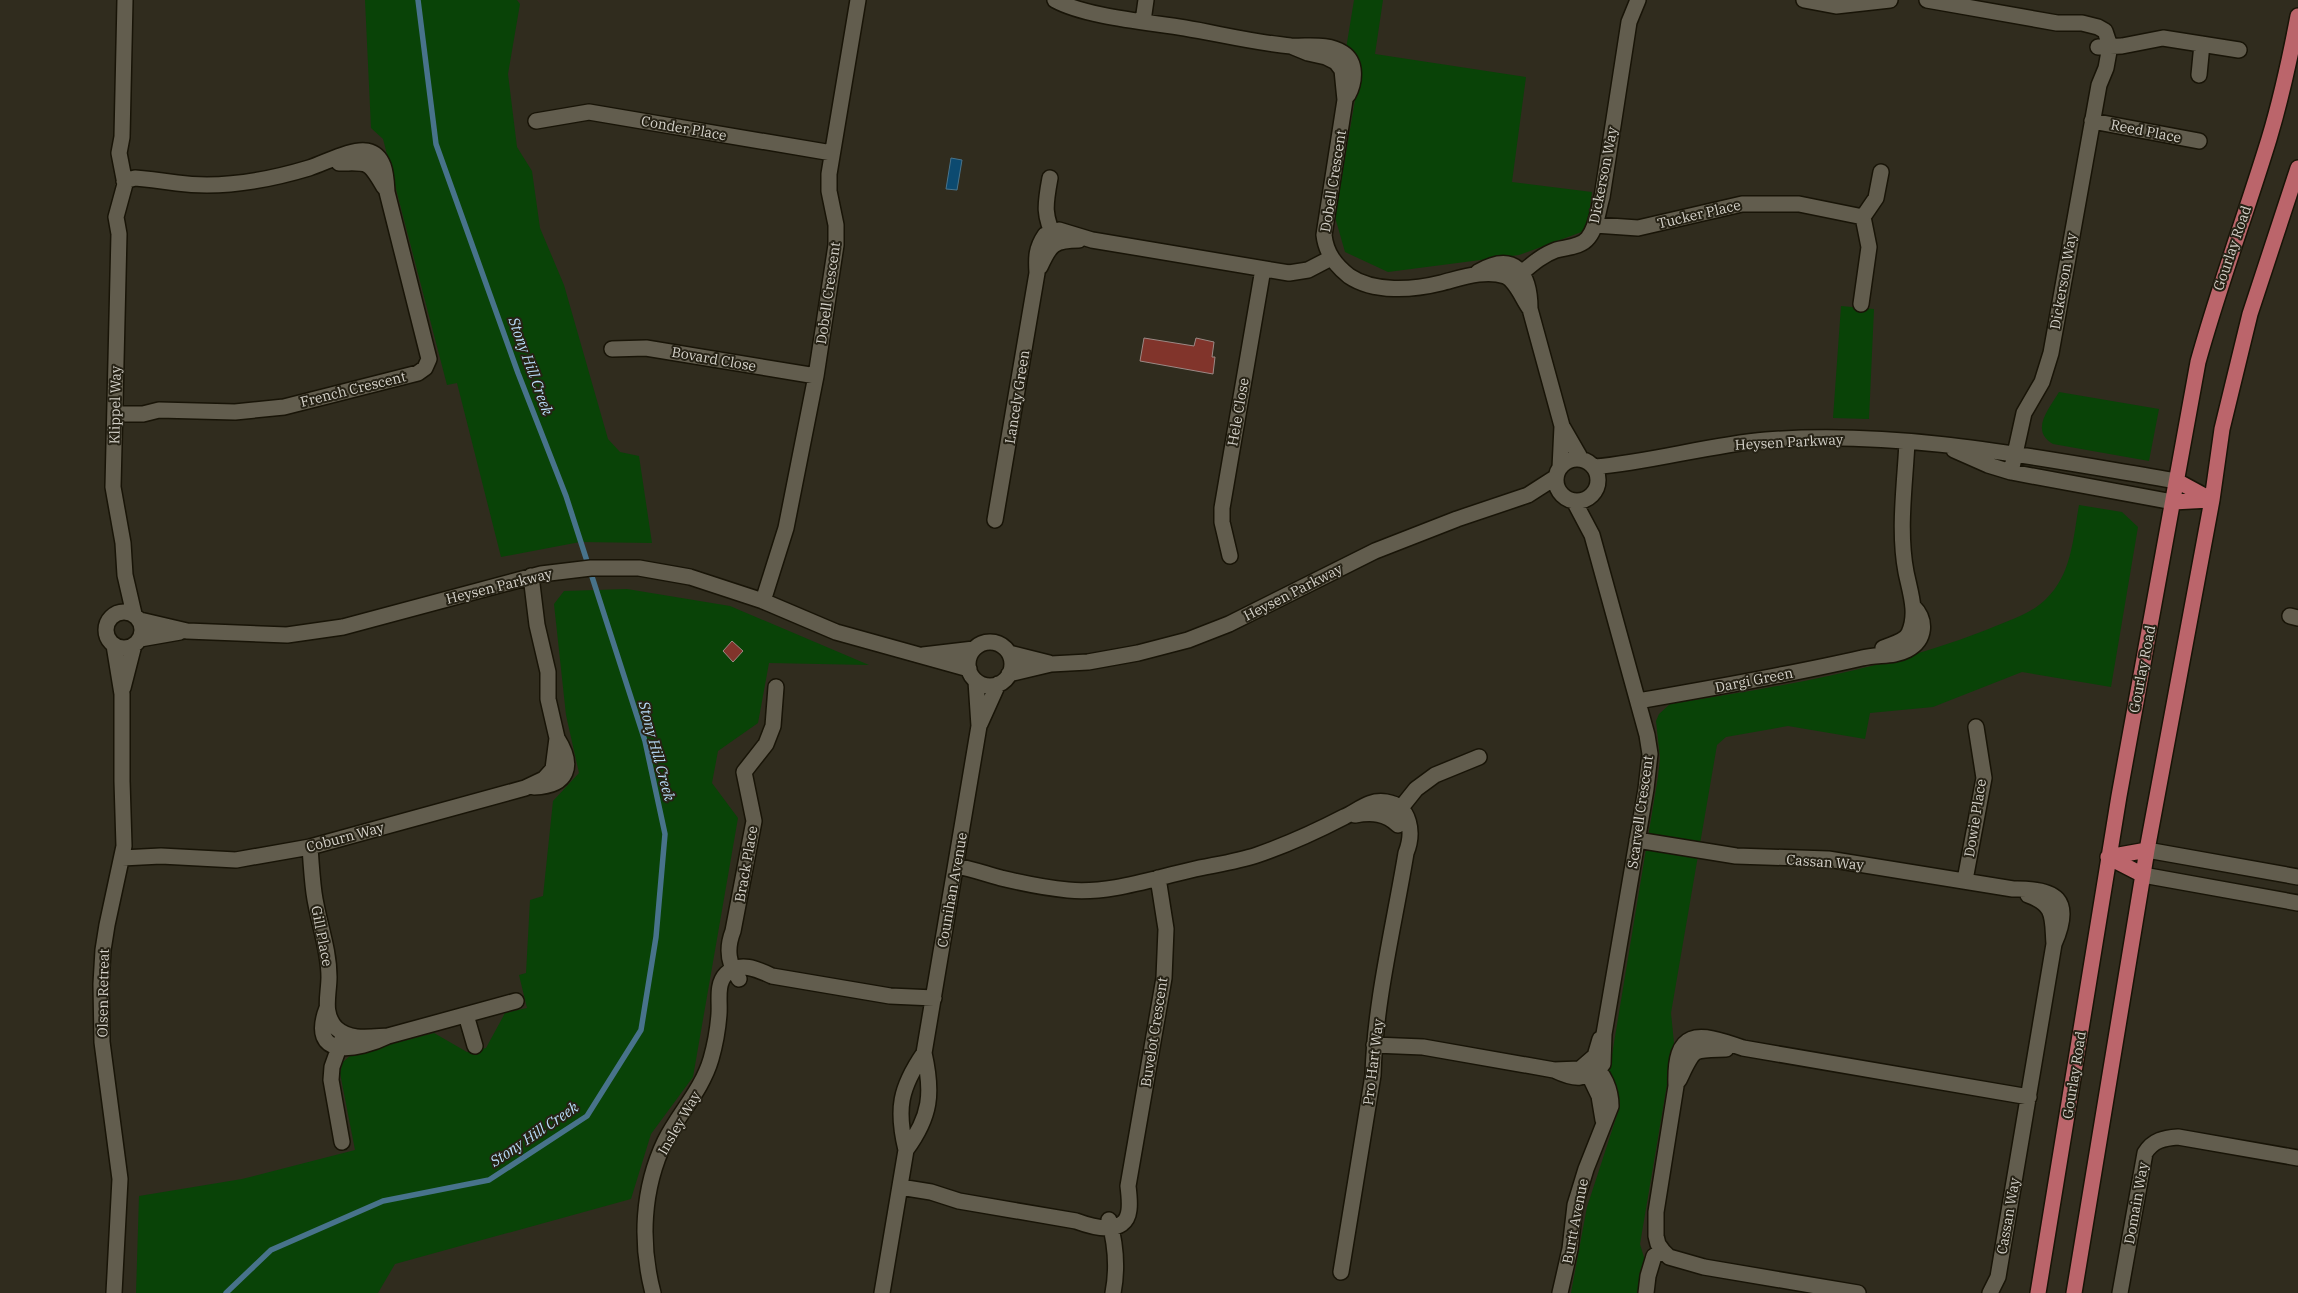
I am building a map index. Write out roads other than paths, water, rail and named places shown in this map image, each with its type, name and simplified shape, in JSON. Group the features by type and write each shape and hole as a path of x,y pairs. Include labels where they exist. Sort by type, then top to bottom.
{"main road":[{"name":"Gourlay Road","path":"2038,1293 2108,857 2198,362 2215,300 2269,139 2286,77 2298,16"},
{"path":"2074,1293 2147,850 2212,500 2222,429 2250,314 2298,168"},
{"path":"2177,481 2212,500"},
{"name":"Heysen Parkway","path":"2173,502 2212,500"},
{"path":"2108,857 2147,850"},
{"path":"2108,857 2143,875"}],"street":[{"path":"125,0 122,137 134,168 132,182"},
{"name":"Dobell Crescent","path":"758,600 786,528 816,376 836,245 836,225 829,192 832,153 858,0"},
{"name":"Dobell Crescent","path":"1055,0 1069,8 1291,46 1308,53 1326,56 1336,62 1342,70 1346,100 1324,235 1326,248 1331,258"},
{"path":"1143,21 1146,0"},
{"name":"Dickerson Way","path":"1627,0 1629,22"},
{"name":"Dickerson Way","path":"1517,277 1538,259 1555,251 1579,244 1588,238 1595,225 1602,198 1629,22 1638,0"},
{"path":"1804,0 1836,6 1890,0"},
{"path":"1927,0 2057,22 2085,33 2104,46 2130,45 2163,38 2239,50"},
{"path":"2199,74 2202,44"},
{"name":"Dickerson Way","path":"2011,472 2024,413 2042,382 2051,353 2099,85 2104,46"},
{"name":"Conder Place","path":"536,121 590,112 832,153"},
{"name":"Reed Place","path":"2092,121 2199,141"},
{"name":"French Crescent","path":"115,410 143,414 159,410 235,412 284,407 418,373 425,368 429,359 387,192 371,167 365,163 328,162 255,182 177,183 159,179 132,182"},
{"path":"1861,304 1869,247 1863,217 1876,198 1881,172"},
{"path":"1050,178 1045,206 1047,223 1054,237 1092,240 1290,273 1308,270 1331,258 1342,270 1357,281 1377,287 1414,287 1439,284 1472,275 1492,274 1517,277 1530,309 1562,426 1587,463 1598,474 1595,488 1581,501 1568,497 1556,483 1562,426"},
{"name":"Klippel Way","path":"132,182 119,234 113,486 123,543 125,575 137,617"},
{"name":"Tucker Place","path":"1595,225 1638,228 1742,204 1799,204 1863,217"},
{"name":"Lancely Green","path":"995,520 1037,273 1054,237"},
{"name":"Hele Close","path":"1230,556 1222,522 1222,508 1263,268"},
{"name":"Bovard Close","path":"612,349 646,348 816,376"},
{"name":"Heysen Parkway","path":"1587,463 1634,463 1698,449 1766,440 1823,438 1907,442 2015,454 2177,481"},
{"name":"Dargi Green","path":"1638,701 1775,677 1871,656 1884,647 1900,642 1909,634 1914,606 1905,570 1902,538 1907,442"},
{"name":"Heysen Parkway","path":"1944,446 1988,465 2011,472 2173,502"},
{"path":"1558,472 1569,460 1587,463"},
{"name":"Heysen Parkway","path":"1595,488 1634,463"},
{"name":"Heysen Parkway","path":"1004,679 1051,664 1088,662 1138,653 1188,640 1229,624 1375,551 1457,519 1528,495 1558,472"},
{"name":"Scarvell Crescent","path":"1592,535 1595,488"},
{"name":"Heysen Parkway","path":"1528,495 1568,497"},
{"name":"Scarvell Crescent","path":"1568,497 1592,535 1638,701 1650,754 1604,1034 1601,1038 1592,1069"},
{"name":"Heysen Parkway","path":"137,617 187,631 288,635 343,627 524,578 562,571 639,568 690,577 758,600 836,632 922,656 972,675"},
{"name":"Klippel Way","path":"115,613 125,575"},
{"name":"Coburn Way","path":"123,852 236,860 295,850 525,788 544,778 554,769 557,738 548,698 548,672 524,578"},
{"path":"122,611 137,617 143,629 137,642 124,648 114,645 106,635 107,623 115,613 122,611"},
{"name":"Heysen Parkway","path":"137,642 187,631"},
{"name":"Olsen Retreat","path":"122,694 137,642"},
{"path":"992,642 999,644 1009,653 1011,660 1004,679 986,685 972,675 968,662 974,649 979,645 992,642"},
{"name":"Olsen Retreat","path":"114,645 122,694 123,852 107,925 101,984 102,1042 120,1179 114,1293"},
{"name":"Heysen Parkway","path":"922,656 974,649"},
{"name":"Heysen Parkway","path":"1009,653 1051,664"},
{"name":"Counihan Avenue","path":"906,1150 916,1136 929,1102 929,1079 924,1054 979,726 972,675"},
{"name":"Counihan Avenue","path":"979,726 1004,679"},
{"name":"Brack Place","path":"737,972 733,931 754,820 744,772 766,744 773,726 776,687"},
{"name":"Dowie Place","path":"1965,880 1984,778 1976,727"},
{"path":"956,871 977,878 1000,878 1067,890 1090,891 1158,878 1257,855 1346,816 1360,806 1373,802 1386,802 1396,813 1416,789 1435,775 1479,757"},
{"name":"Pro Hart Way","path":"1341,1272 1373,1075 1375,1040 1406,853 1396,813"},
{"name":"Cassan Way","path":"1637,840 1736,856 1828,859 1965,880 2013,889 2045,903 2050,910 2054,944 1998,1277 1990,1293"},
{"name":"Gill Place","path":"310,847 314,894 328,953 327,1008 329,1018 341,1041"},
{"name":"Gill Place","path":"295,850 314,894"},
{"path":"2147,850 2298,877"},
{"path":"2143,875 2298,903"},
{"name":"Buvelot Crescent","path":"1110,1223 1120,1209 1128,1186 1164,978 1166,929 1158,878"},
{"path":"737,972 772,976 933,1003"},
{"name":"Insley Way","path":"653,1293 647,1270 644,1230 652,1173 665,1141 705,1077 712,1056 719,1013 728,998 737,972"},
{"path":"342,1142 331,1080 332,1067 341,1041 388,1036 516,1002"},
{"path":"466,1015 475,1046"},
{"path":"1375,1040 1554,1070 1592,1069"},
{"path":"1646,1293 1660,1256 1656,1236 1656,1212 1676,1086 1688,1060 1694,1053 1705,1048 1743,1048 2029,1097"},
{"name":"Counihan Avenue","path":"882,1293 906,1150 900,1127 900,1105 911,1072 924,1054"},
{"name":"Burtt Avenue","path":"1560,1293 1570,1249 1576,1205 1586,1169 1603,1122 1592,1069"},
{"name":"Domain Way","path":"2120,1293 2145,1153 2149,1146 2165,1138 2178,1137 2298,1158"},
{"path":"900,1192 929,1201 959,1201 1076,1221 1110,1223 1116,1254 1117,1272 1113,1293"},
{"path":"1660,1256 1674,1266 1704,1267 1858,1293"},
{"name":"Cassan Way","path":"1998,1277 2000,1293"}],"water":[{"path":"951,158 962,160 957,190 946,189"}],"waterway":[{"name":"Stony Hill Creek","path":"226,1293 271,1250 383,1201 489,1180 587,1116 641,1030 656,937 665,834 645,741 566,496 518,373 436,144 418,0"}]}
